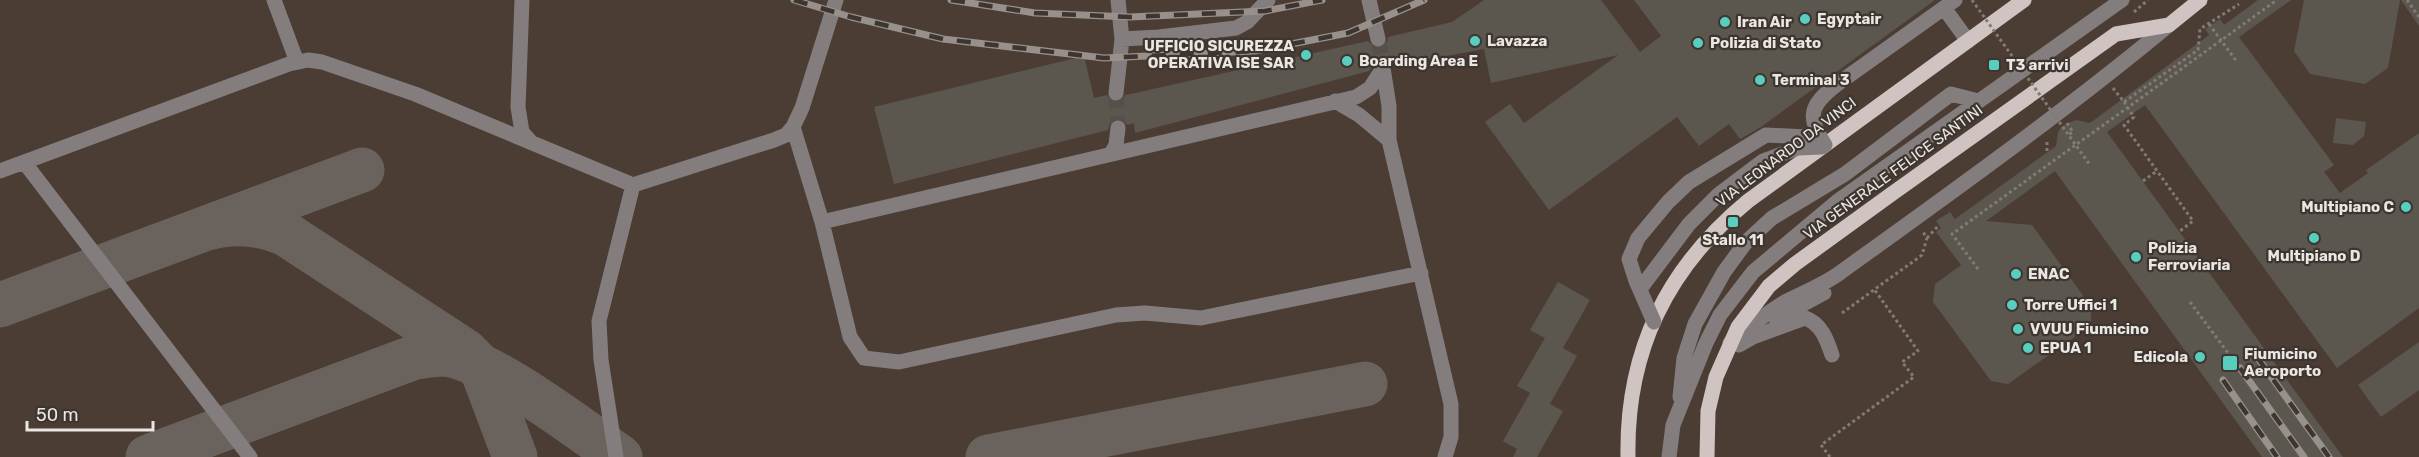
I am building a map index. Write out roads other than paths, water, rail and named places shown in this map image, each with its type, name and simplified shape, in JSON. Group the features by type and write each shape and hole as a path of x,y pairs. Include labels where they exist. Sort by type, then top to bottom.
{"main road":[{"name":"VIA LEONARDO DA VINCI","path":"1628,457 1632,391 1638,364 1668,290 1681,270 1714,231 1748,201 2024,0"},
{"name":"VIA GENERALE FELICE SANTINI","path":"1707,457 1708,411 1716,377 1726,350 1743,320 1769,286 1848,225 2116,34 2169,25 2200,0"}],"lane":[{"path":"274,0 297,62"},
{"path":"522,0 519,121 524,136 539,147"},
{"path":"0,171 297,62 322,62 389,85 633,185 786,135 793,127 802,108 836,0"},
{"path":"1116,93 1122,39 1118,0"},
{"path":"1122,39 1159,38 1236,28 1247,22 1268,0"},
{"path":"1369,0 1378,39"},
{"path":"1678,411 1720,315 1753,272 1839,200 2122,0"},
{"path":"1823,146 1813,127 1813,112 1817,102 1826,93 1949,4 1968,40"},
{"path":"1726,350 1755,322 1784,303 1830,280 1914,220 2106,77 2169,25"},
{"path":"822,222 1365,93 1383,68 1389,106 1389,140 1452,404 1451,437 1445,457"},
{"path":"1670,456 1684,358 1695,324 1724,272 1746,242 1772,218 1845,174 1951,94 1978,101"},
{"path":"1335,101 1359,114 1389,140"},
{"path":"793,127 822,222 850,338 864,358 899,362 1116,315 1145,313 1201,318 1421,273"},
{"path":"1111,154 1116,145 1118,128"},
{"path":"1654,322 1629,259 1631,250 1649,223 1689,182 1766,135 1807,137 1823,146"},
{"path":"1640,289 1689,224 1718,195 1763,161 1798,148 1823,146"},
{"path":"24,162 250,457"},
{"path":"616,457 601,360 598,321 633,185"},
{"path":"1753,337 1780,316 1803,306 1829,290"},
{"path":"1726,350 1753,337 1805,318 1813,320 1822,332 1832,355"}],"tunnel":[{"path":"1378,39 1383,68"},
{"path":"1116,93 1118,128"}],"railway":[{"path":"794,0 851,17 943,39 1104,58 1255,51 1348,33 1424,0"},
{"path":"951,0 1035,13 1130,17 1265,11 1322,0"},
{"path":"2257,357 2329,457"},
{"path":"2240,368 2304,457"},
{"path":"2223,380 2277,457"}],"place":[{"name":"Egyptair","path":"1805,19"},
{"name":"Iran Air","path":"1725,22"},
{"name":"Lavazza","path":"1475,41"},
{"name":"Polizia di Stato","path":"1698,43"},
{"name":"UFFICIO SICUREZZA OPERATIVA ISE SAR","path":"1306,55"},
{"name":"Boarding Area E","path":"1347,61"},
{"name":"T3 arrivi","path":"1994,65"},
{"name":"Terminal 3","path":"1760,80"},
{"name":"Multipiano C","path":"2406,207"},
{"name":"Stallo 11","path":"1733,222"},
{"name":"Multipiano D","path":"2314,238"},
{"name":"Polizia Ferroviaria","path":"2136,257"},
{"name":"ENAC","path":"2016,274"},
{"name":"Torre Uffici 1","path":"2012,305"},
{"name":"VVUU Fiumicino","path":"2018,329"},
{"name":"EPUA 1","path":"2028,348"},
{"name":"Edicola","path":"2200,357"},
{"name":"Fiumicino Aeroporto","path":"2230,363"}]}
